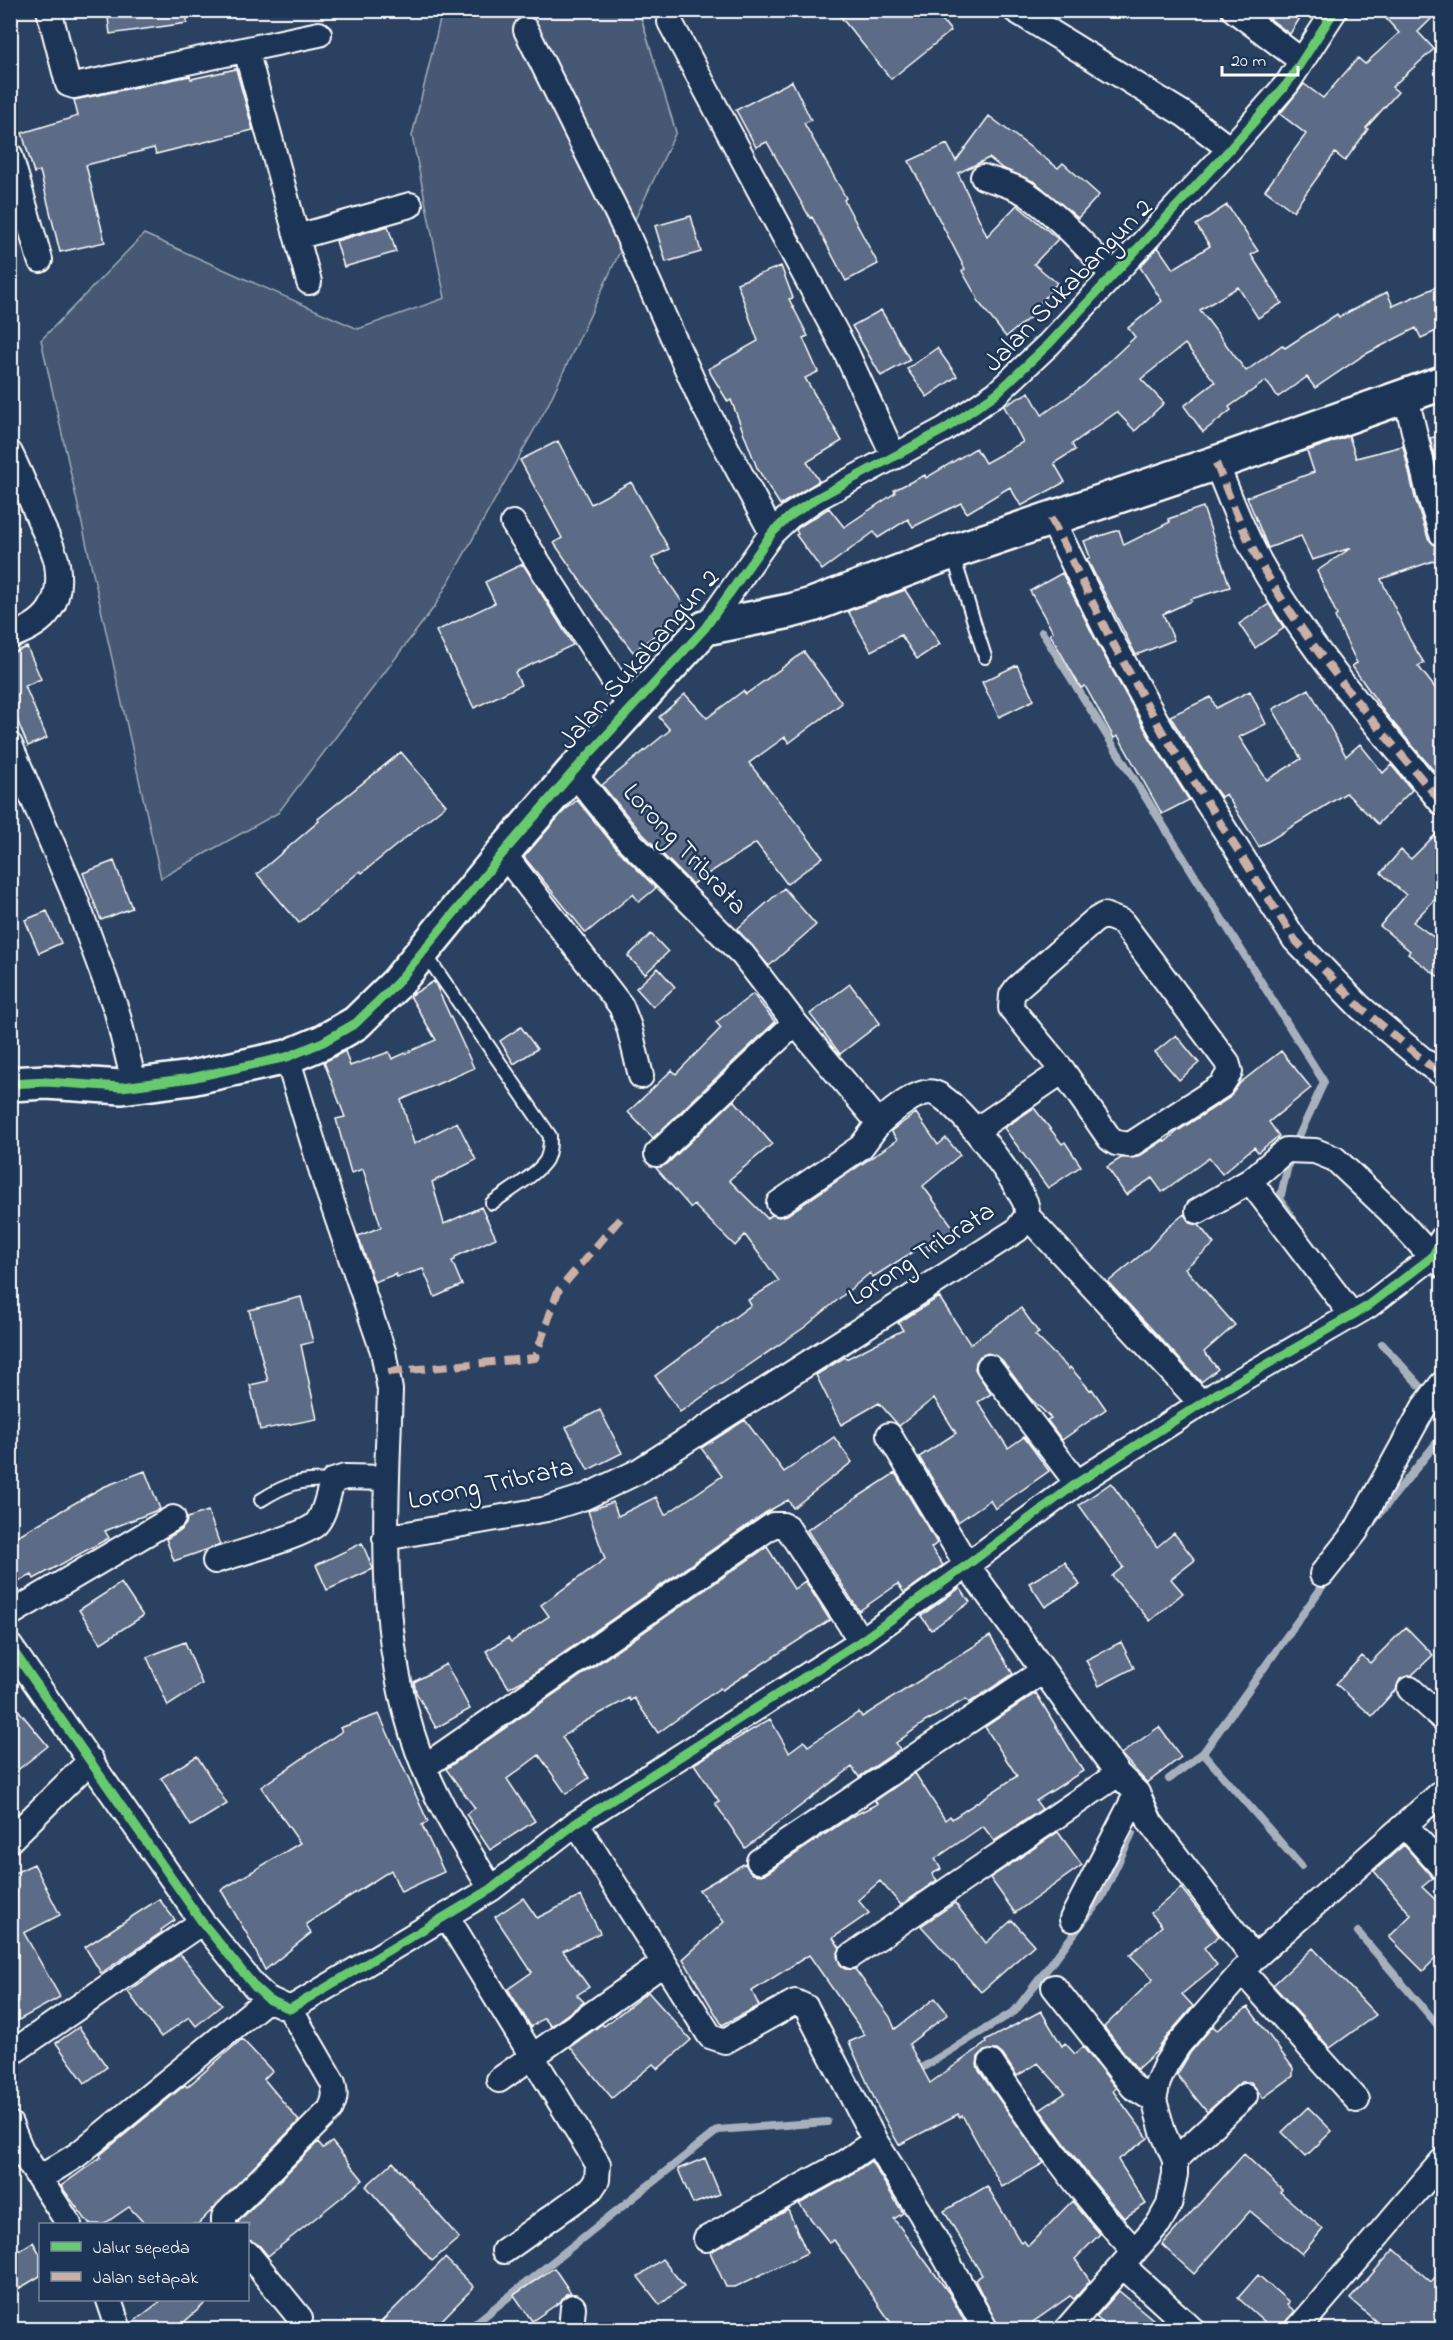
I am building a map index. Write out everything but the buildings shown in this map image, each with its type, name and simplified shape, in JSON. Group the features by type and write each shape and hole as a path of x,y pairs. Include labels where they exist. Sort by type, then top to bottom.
{"street":[{"path":"49,10 68,84 71,85 319,34"},
{"path":"1015,10 1185,115 1230,148"},
{"path":"1234,10 1302,61"},
{"name":"Jalan Sukabangun 2","path":"10,1084 46,1082 135,1087 191,1078 287,1056 323,1042 356,1023 397,983 503,853 573,772 705,628 772,533 789,516 817,498 945,429 997,393 1049,344 1287,84 1335,10"},
{"path":"670,22 846,352 894,457"},
{"path":"526,30 622,224 702,402 772,533"},
{"path":"246,50 309,282"},
{"path":"10,155 40,260"},
{"path":"983,177 1026,194 1061,222 1113,275"},
{"path":"297,237 411,205"},
{"path":"705,628 790,611 952,552 1443,383"},
{"path":"1406,397 1429,494 1443,534"},
{"path":"10,453 57,562 58,587 56,602 43,620 29,630 10,636"},
{"path":"1216,463 1235,510 1266,574 1304,632 1346,688 1443,803"},
{"path":"1051,518 1109,636 1163,733 1295,940 1360,1007 1443,1074"},
{"path":"513,523 631,708"},
{"path":"10,745 84,924 117,1012 135,1087"},
{"name":"Lorong Tribrata","path":"385,1538 547,1509 585,1497 637,1472 1017,1230 1027,1216 1024,1199 976,1130 942,1098 934,1093 926,1093 898,1106 879,1123 795,1023 743,955 628,840 573,772"},
{"path":"503,853 621,1006 629,1027 641,1076"},
{"path":"1104,915 1122,922 1227,1062 1230,1072 1221,1086 1130,1145 1123,1145 1110,1139 1063,1071 1011,1008 1011,999 1017,987 1104,915"},
{"path":"657,1154 795,1023"},
{"path":"287,1056 326,1185 383,1351 390,1390 385,1538 394,1664 409,1724 424,1767 435,1792 491,1889"},
{"path":"976,1130 1063,1071"},
{"path":"779,1203 861,1147 879,1123"},
{"path":"290,2009 491,1889 576,1823 861,1641 1077,1483 1201,1403 1368,1306 1439,1254 1335,1159 1315,1151 1293,1150 1250,1181 1198,1211"},
{"path":"1250,1181 1352,1315"},
{"path":"1027,1216 1201,1403"},
{"path":"989,1366 1077,1483"},
{"path":"1322,1574 1356,1531 1424,1407 1441,1385"},
{"path":"889,1435 967,1565 1118,1774 1137,1793 1150,1822 1248,1965 1356,2100"},
{"path":"215,1561 289,1537 315,1524 322,1514 333,1481 345,1477 387,1478"},
{"path":"10,1614 173,1518"},
{"path":"424,1767 773,1525 787,1527 861,1641"},
{"path":"10,1646 202,1922 255,1988 268,1999 290,2009 333,2083 336,2094 330,2110 227,2213 224,2223"},
{"path":"759,1861 1043,1671"},
{"path":"1410,1689 1443,1718"},
{"path":"10,1840 91,1760"},
{"path":"851,1956 1118,1774"},
{"path":"1066,2330 1159,2223 1169,2205 1174,2189 1175,2160 1163,2132 1154,2100 1158,2082 1166,2064 1179,2044 1248,1965 1443,1792"},
{"path":"1072,1919 1137,1793"},
{"path":"576,1823 710,2037 725,2041 795,2002 806,2007 875,2141 920,2212 986,2330"},
{"path":"1405,1825 1443,1867"},
{"path":"447,1917 598,2164 597,2180 591,2189 504,2251"},
{"path":"10,2054 202,1922"},
{"path":"499,2080 664,1963"},
{"path":"1054,1987 1133,2086 1154,2100"},
{"path":"40,2178 76,2155 268,1999"},
{"path":"991,2063 1073,2179 1108,2224 1129,2259 1193,2330"},
{"path":"1175,2160 1245,2096"},
{"path":"10,2124 22,2152 68,2223"},
{"path":"706,2239 842,2164 875,2141"},
{"path":"1297,2330 1443,2161"},
{"path":"249,2255 300,2318"},
{"path":"109,2301 119,2330"}],"lane":[{"path":"952,552 985,657"},
{"path":"424,951 550,1136 550,1149 546,1161 492,1203"},
{"path":"261,1500 280,1487 309,1479 333,1481"}],"shaded area":[{"path":"442,11 639,11 676,132 547,407 435,606 278,813 161,878 41,340 144,234 358,329 445,298 412,136"}],"waterway":[{"path":"1042,632 1324,1082 1291,1153 1280,1199 1293,1219"},
{"path":"1382,1344 1442,1410"},
{"path":"1372,1523 1442,1436"},
{"path":"1169,1779 1203,1753 1327,1580"},
{"path":"1203,1753 1301,1866"},
{"path":"915,2072 1015,2011 1102,1897 1132,1833"},
{"path":"1358,1932 1442,2030"},
{"path":"467,2330 718,2130 827,2122"}],"marked path":[{"path":"1216,463 1252,548 1286,606 1350,693 1442,803"},
{"path":"1051,518 1109,636 1163,733 1295,940 1360,1007 1442,1074"},
{"path":"388,1372 535,1358 558,1291 624,1214"}],"cycle path":[{"path":"10,1084 46,1082 122,1087 191,1078 287,1057 323,1042 356,1023 397,983 503,853 573,772 705,628 772,533 790,516 817,498 945,429 997,393 1049,344 1230,149 1287,84 1335,10"},
{"path":"10,1646 202,1922 255,1987 268,1999 290,2009 491,1889 576,1823 861,1641 1077,1483 1216,1394 1368,1306 1432,1257 1442,1239"}]}
